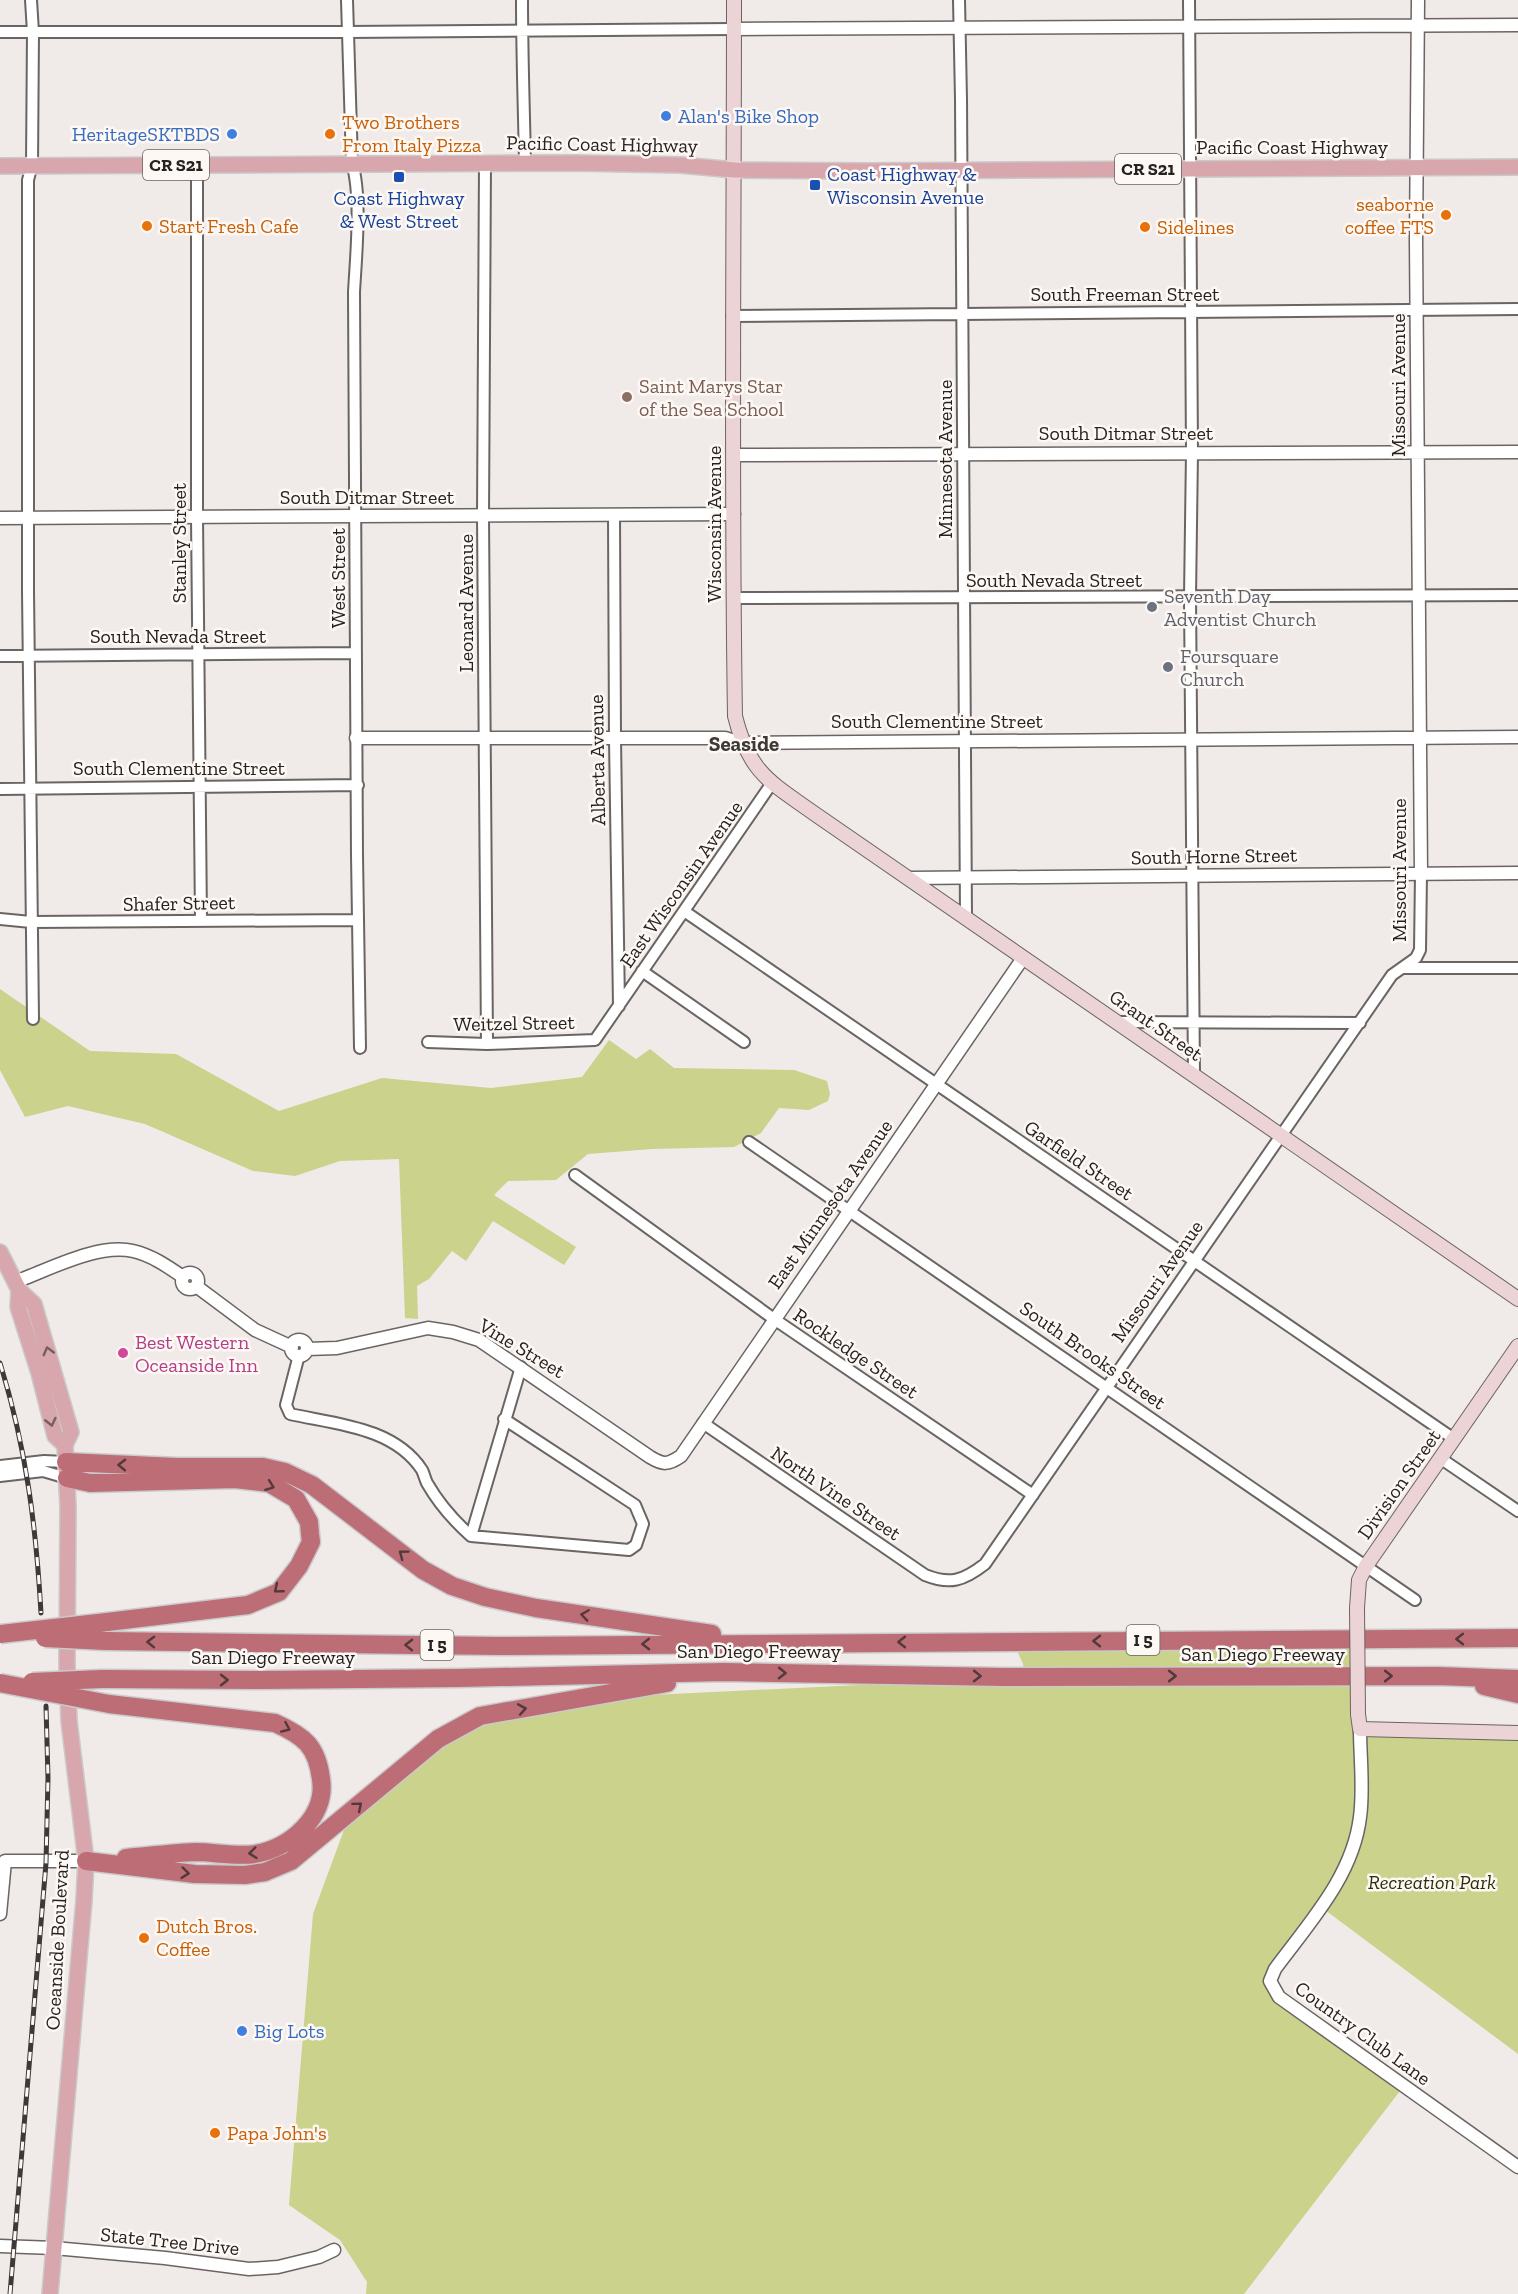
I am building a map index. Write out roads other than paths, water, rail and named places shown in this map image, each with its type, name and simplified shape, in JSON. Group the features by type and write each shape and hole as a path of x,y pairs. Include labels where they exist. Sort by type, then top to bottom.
{"highway":[{"path":"0,1635 248,1605 279,1592 299,1566 311,1542 309,1522 296,1499 269,1483 235,1479 90,1483 66,1462"},
{"path":"66,1462 177,1467 262,1467 285,1472 312,1485 423,1570 452,1586 485,1597 536,1608 767,1642"},
{"name":"San Diego Freeway","path":"0,1635 106,1641 500,1646 767,1642 1518,1638"},
{"path":"86,1861 195,1874 245,1875 265,1872 291,1861 438,1739 480,1716 723,1672"},
{"name":"San Diego Freeway","path":"0,1683 102,1679 309,1680 723,1672 1003,1677 1438,1676 1518,1679"},
{"path":"1438,1676 1518,1694"},
{"path":"0,1683 109,1704 275,1723 299,1734 319,1760 323,1787 314,1816 295,1837 275,1848 254,1854 195,1852 86,1861"}],"main road":[{"name":"Wisconsin Avenue","path":"734,0 735,170 732,316 735,716 741,742 755,767 772,783"},
{"name":"Pacific Coast Highway","path":"0,166 525,163 680,165 779,171 1518,167"},
{"name":"Grant Street","path":"772,783 1518,1299"},
{"name":"Oceanside Boulevard","path":"0,1252 17,1286 18,1307 37,1364 55,1436 66,1462 69,1721 86,1861 50,2294"},
{"name":"Division Street","path":"1357,1658 1359,1580 1366,1566 1440,1458 1516,1354"},
{"name":"Country Club Lane","path":"1357,1658 1360,1729"},
{"path":"1360,1729 1518,1733"}],"street":[{"path":"31,0 33,32 32,165 28,191 28,518 33,1019"},
{"name":"West Street","path":"347,0 352,163 356,176 357,247 354,292 360,1048"},
{"path":"522,0 525,163"},
{"name":"Minnesota Avenue","path":"959,0 966,918"},
{"path":"1189,0 1194,1075"},
{"name":"Missouri Avenue","path":"954,1581 972,1574 985,1564 1392,975 1416,958 1420,950 1416,168 1418,0"},
{"path":"0,32 1518,25"},
{"name":"Leonard Avenue","path":"485,163 483,516 487,1044"},
{"name":"Stanley Street","path":"197,165 197,517 201,920"},
{"name":"South Freeman Street","path":"732,316 1518,309"},
{"name":"South Ditmar Street","path":"734,455 1518,452"},
{"name":"Alberta Avenue","path":"614,514 619,1006"},
{"name":"South Ditmar Street","path":"0,518 734,514"},
{"name":"South Nevada Street","path":"734,598 1518,595"},
{"name":"South Nevada Street","path":"0,656 356,653"},
{"name":"South Clementine Street","path":"356,738 725,738 741,742 1518,737"},
{"name":"East Wisconsin Avenue","path":"619,1006 772,783"},
{"name":"South Clementine Street","path":"0,789 358,785"},
{"name":"South Horne Street","path":"910,878 1518,873"},
{"name":"Garfield Street","path":"684,911 1454,1439"},
{"name":"Shafer Street","path":"0,919 32,922 358,920"},
{"name":"East Minnesota Avenue","path":"662,1464 671,1463 681,1456 1023,958"},
{"path":"1401,968 1518,968"},
{"path":"642,971 744,1042"},
{"name":"Weitzel Street","path":"428,1042 487,1044 595,1040 619,1006"},
{"path":"1120,1022 1360,1023"},
{"name":"South Brooks Street","path":"749,1142 1415,1600"},
{"name":"Rockledge Street","path":"574,1175 774,1319 1033,1495"},
{"name":"Vine Street","path":"17,1286 91,1253 120,1249 145,1255 183,1277 185,1288 196,1286 255,1330 299,1350 337,1348 428,1328 453,1332 479,1340 662,1464"},
{"path":"299,1350 286,1406 290,1414 382,1436 417,1464 451,1519 471,1536 629,1550 636,1545 643,1524 635,1505 504,1419"},
{"path":"471,1536 521,1367"},
{"name":"North Vine Street","path":"703,1423 924,1575 938,1580 954,1581"},
{"path":"1440,1458 1518,1511"},
{"path":"0,1466 44,1461 66,1462"},
{"path":"0,1476 43,1471 66,1462"},
{"name":"Country Club Lane","path":"1360,1729 1361,1805 1353,1850 1333,1890 1275,1969 1270,1981 1279,1997 1518,2167"},
{"path":"0,1914 5,1861 86,1861"},
{"name":"State Tree Drive","path":"0,2246 54,2248 249,2269 278,2267 319,2257 334,2250"}],"railway":[{"path":"0,1363 17,1425 28,1486 41,1613"},
{"path":"10,2294 46,1863 48,1778 46,1706"}],"place":[{"name":"Alan's Bike Shop","path":"666,116"},
{"name":"HeritageSKTBDS","path":"232,134"},
{"name":"Two Brothers From Italy Pizza","path":"330,134"},
{"name":"Coast Highway & West Street","path":"399,177"},
{"name":"Coast Highway & Wisconsin Avenue","path":"815,185"},
{"name":"seaborne coffee FTS","path":"1446,215"},
{"name":"Start Fresh Cafe","path":"147,226"},
{"name":"Sidelines","path":"1145,227"},
{"name":"Saint Marys Star of the Sea School","path":"627,397"},
{"name":"Seventh Day Adventist Church","path":"1152,607"},
{"name":"Foursquare Church","path":"1168,667"},
{"name":"Best Western Oceanside Inn","path":"123,1353"},
{"name":"Dutch Bros. Coffee","path":"144,1938"},
{"name":"Big Lots","path":"242,2031"},
{"name":"Papa John's","path":"215,2133"}],"district":[{"name":"Seaside","path":"744,744"}],"park label":[{"name":"Recreation Park","path":"1432,1882"}]}
